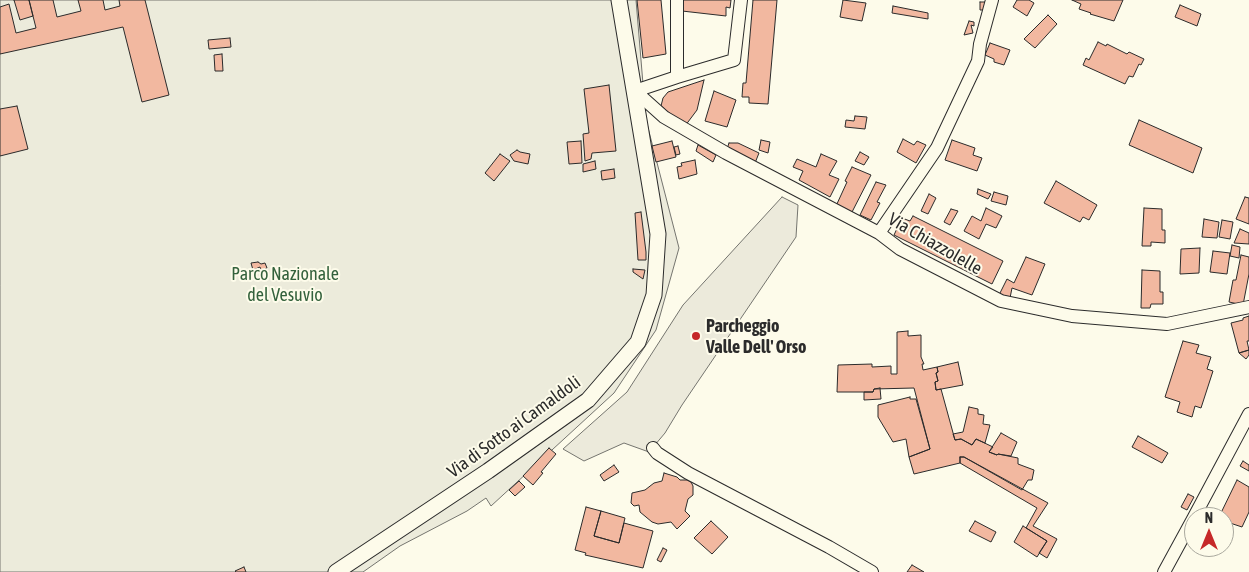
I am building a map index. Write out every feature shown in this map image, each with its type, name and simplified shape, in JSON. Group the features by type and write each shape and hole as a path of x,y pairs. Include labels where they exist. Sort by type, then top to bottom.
{"street":[{"name":"Via di Sotto ai Camaldoli","path":"336,572 488,471 588,400 638,342 654,295 658,234 619,0"},
{"path":"677,0 677,76"},
{"path":"635,91 677,76 734,60 741,0"},
{"path":"879,233 936,148 978,61 980,44 992,0"},
{"name":"Via Chiazzolelle","path":"635,91 664,117 726,153 879,233 900,249 1001,301 1072,316 1167,324 1249,307"},
{"path":"1199,507 1249,414"},
{"path":"653,448 657,453 688,473 829,547 872,572"},
{"path":"1164,572 1184,535"}],"green space":[{"name":"Parco Nazionale del Vesuvio","path":"0,0 636,0 646,120 679,248 656,330 614,393 491,506 486,498 467,511 400,546 363,572 0,572"}],"shaded area":[{"name":"Parcheggio Valle Dell' Orso","path":"782,197 798,205 796,237 665,433 649,452 624,443 584,461 563,449 627,392 683,305"}],"building":[{"path":"14,0 29,0 33,16 20,20"},
{"path":"29,0 53,0 57,17 81,11 78,0 103,0 105,10 120,6 119,0 145,0 169,95 142,102 123,27 0,54 0,7 9,4 16,33 36,28"},
{"path":"637,0 661,0 666,54 643,58"},
{"path":"678,0 731,0 730,8 726,7 726,16 682,11"},
{"path":"753,0 777,0 768,104 749,103 749,97 742,97 743,83 746,83"},
{"path":"843,0 866,3 862,21 840,17"},
{"path":"1017,0 1029,0 1034,3 1027,16 1013,7"},
{"path":"1072,0 1123,0 1114,21 1079,9 1081,4"},
{"path":"980,2 986,2 986,10 980,10"},
{"path":"1180,5 1201,14 1197,26 1175,17"},
{"path":"893,6 928,13 928,19 892,13"},
{"path":"1048,15 1057,24 1035,48 1024,39"},
{"path":"969,21 974,22 974,26 971,25 973,33 964,35"},
{"path":"230,38 231,47 209,49 208,40"},
{"path":"1098,42 1144,59 1141,65 1139,64 1133,77 1129,76 1125,84 1083,65 1086,58 1089,60"},
{"path":"990,43 1010,50 1004,65 994,62 994,59 985,55"},
{"path":"222,54 223,71 215,71 214,55"},
{"path":"704,80 697,110 685,126 661,106 663,98 668,92"},
{"path":"609,85 616,151 592,153 591,159 585,161 583,134 589,133 584,89"},
{"path":"714,91 736,100 727,127 705,121"},
{"path":"17,106 28,149 0,156 0,109"},
{"path":"855,116 867,117 865,129 845,127 846,120 854,121"},
{"path":"1139,120 1202,148 1193,173 1129,145"},
{"path":"903,139 914,145 917,141 926,145 916,163 897,152"},
{"path":"761,140 770,142 768,153 759,150"},
{"path":"952,140 975,148 973,155 982,158 977,171 945,160"},
{"path":"581,141 582,163 569,164 567,142"},
{"path":"672,141 676,157 656,162 652,146"},
{"path":"729,143 738,143 759,153 755,163 727,149"},
{"path":"698,145 716,155 713,162 696,151"},
{"path":"678,146 680,154 676,155 674,147"},
{"path":"517,150 530,154 528,164 514,161 510,155"},
{"path":"860,152 869,157 864,165 855,161"},
{"path":"500,154 510,161 494,181 485,173"},
{"path":"821,154 837,161 829,175 839,179 830,197 799,180 803,171 793,167 797,159 816,167"},
{"path":"695,160 697,174 679,179 677,167 682,166 681,163"},
{"path":"595,161 596,169 583,172 583,164"},
{"path":"852,167 871,175 851,214 836,206"},
{"path":"614,169 615,178 602,180 601,171"},
{"path":"1056,181 1097,205 1089,220 1083,217 1080,222 1044,203"},
{"path":"876,182 886,185 877,202 880,203 871,220 860,215"},
{"path":"978,189 991,194 988,199 977,194"},
{"path":"994,192 1008,196 1006,205 991,201"},
{"path":"929,194 936,198 928,214 921,211"},
{"path":"1245,197 1249,198 1249,224 1236,219"},
{"path":"986,208 1002,216 996,228 986,224 979,239 964,231 972,216 981,221"},
{"path":"1144,208 1162,209 1162,230 1165,230 1165,243 1151,242 1151,246 1142,246"},
{"path":"951,209 958,211 950,225 944,222"},
{"path":"641,212 646,260 638,260 635,213"},
{"path":"913,216 1003,261 992,284 894,235 902,218 910,221"},
{"path":"1204,219 1219,222 1217,238 1202,237"},
{"path":"1222,220 1233,222 1230,239 1219,237"},
{"path":"1240,229 1249,233 1249,244 1234,243"},
{"path":"1232,245 1240,247 1239,258 1230,256"},
{"path":"1200,248 1199,273 1180,274 1181,249"},
{"path":"1213,251 1230,253 1227,274 1210,272"},
{"path":"1241,255 1249,257 1249,274 1243,305 1229,302 1233,280 1236,280"},
{"path":"1026,257 1045,264 1032,295 1012,288 1010,298 999,295 1007,279 1014,283"},
{"path":"258,262 261,264 265,263 267,268 261,270 260,267 253,270 251,263"},
{"path":"633,269 645,270 643,279 633,272"},
{"path":"1142,270 1160,271 1160,292 1163,292 1163,304 1151,304 1150,308 1141,308"},
{"path":"1249,316 1249,341 1247,341 1249,350 1239,353 1231,323 1243,320 1243,318"},
{"path":"908,331 908,336 921,335 923,370 937,367 938,381 935,382 936,390 941,389 955,440 961,439 972,445 976,439 993,447 989,452 1018,458 1018,464 1034,470 1032,480 1028,480 1022,490 964,457 960,457 960,463 914,474 909,457 930,449 914,388 874,389 873,392 837,392 838,365 872,364 872,367 891,366 891,374 897,374 897,332"},
{"path":"1183,341 1199,345 1196,353 1211,357 1207,369 1213,371 1201,408 1195,406 1192,417 1177,412 1180,402 1165,397"},
{"path":"1249,350 1249,355 1246,359 1239,353"},
{"path":"958,362 963,385 936,390 935,382 938,381 937,367"},
{"path":"880,388 881,399 864,400 864,392 873,392 874,389"},
{"path":"910,397 910,399 916,399 930,449 909,457 906,439 893,442 878,417 878,405"},
{"path":"969,407 978,409 978,414 984,415 983,424 990,425 985,443 976,439 972,445 961,439 955,440 953,434 963,432"},
{"path":"1001,433 1017,442 1011,456 997,455 989,452"},
{"path":"1138,436 1168,453 1162,463 1132,447"},
{"path":"549,448 556,454 533,485 523,476"},
{"path":"960,457 964,457 1048,503 1033,526 1057,539 1047,558 1039,553 1047,541 1026,528 1037,508 960,463"},
{"path":"1243,461 1249,465 1249,471 1240,466"},
{"path":"614,465 619,472 604,481 600,475"},
{"path":"664,473 677,477 680,480 687,480 693,486 693,495 688,499 685,511 690,516 677,529 671,522 658,524 652,522 640,512 639,505 634,506 631,503 632,493 645,490 654,483 662,481"},
{"path":"1237,480 1249,487 1249,512 1242,527 1234,524 1234,507 1224,507"},
{"path":"519,481 525,487 515,496 509,490"},
{"path":"1188,494 1194,497 1189,507 1181,507"},
{"path":"586,507 601,511 594,536 619,543 624,523 653,531 643,568 585,555 586,553 575,550"},
{"path":"601,511 625,518 619,543 594,536"},
{"path":"711,521 728,537 712,554 694,538"},
{"path":"975,521 996,532 991,542 969,531"},
{"path":"1023,526 1047,541 1037,557 1014,542"},
{"path":"663,548 667,550 661,562 657,560"},
{"path":"912,565 924,572 907,572"},
{"path":"244,567 246,572 235,571"}],"place":[{"name":"Parcheggio Valle Dell' Orso","path":"696,336"}]}
